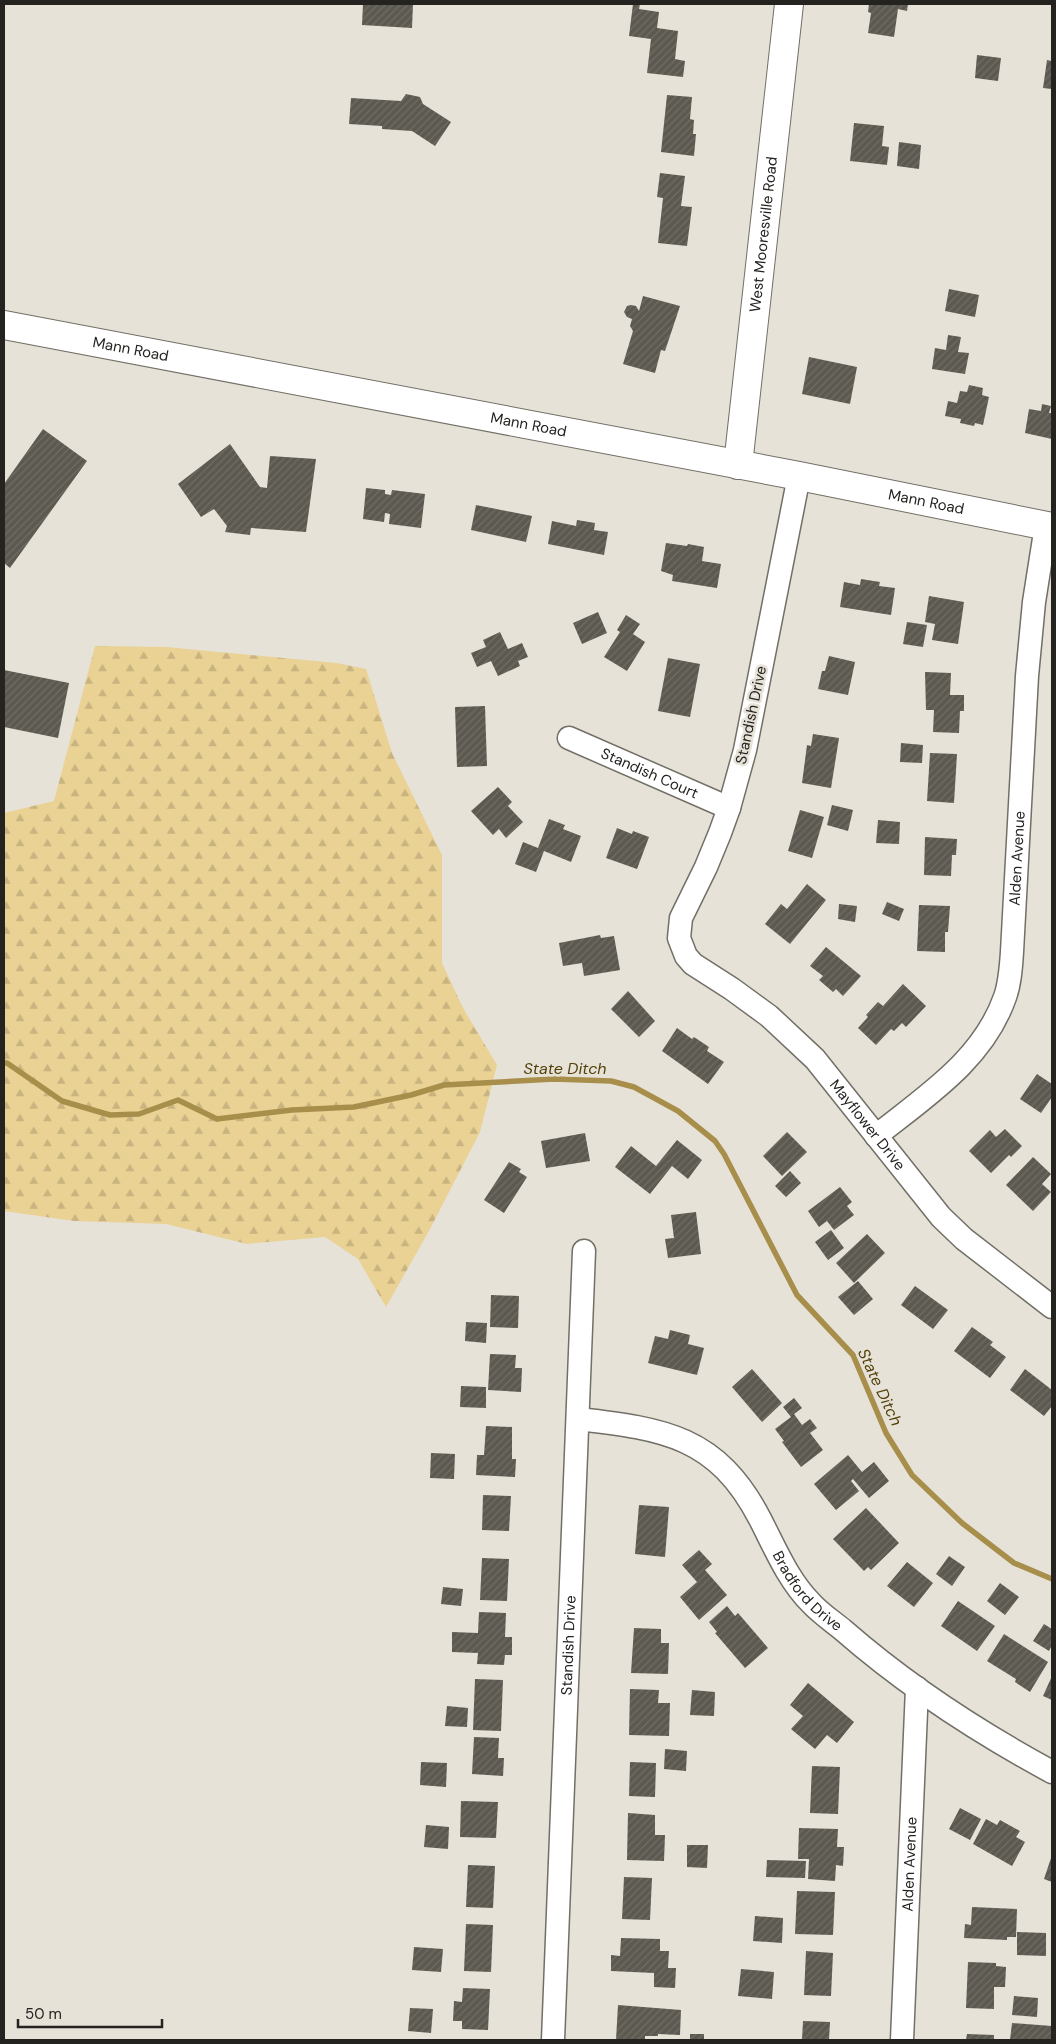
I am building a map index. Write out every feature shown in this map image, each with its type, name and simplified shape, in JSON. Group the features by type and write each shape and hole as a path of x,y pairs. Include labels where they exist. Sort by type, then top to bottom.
{"main road":[{"name":"West Mooresville Road","path":"738,465 789,4"},
{"name":"Mann Road","path":"4,325 799,476 1049,527"}],"street":[{"name":"Standish Drive","path":"681,944 679,931 681,918 706,868 729,808 745,750 799,476"},
{"name":"Alden Avenue","path":"876,1136 947,1080 967,1060 994,1023 1005,997 1010,979 1012,952 1027,676 1034,602 1049,527"},
{"name":"Standish Court","path":"570,738 729,808"},
{"name":"Mayflower Drive","path":"681,944 686,956 693,964 754,1005 802,1046 827,1073 940,1217 964,1239 1052,1307"},
{"name":"Standish Drive","path":"553,2040 579,1419 584,1251"},
{"name":"Bradford Drive","path":"579,1419 634,1425 664,1432 689,1443 710,1457 730,1475 747,1496 794,1583 811,1603 864,1648 917,1688 997,1741 1052,1772"},
{"name":"Alden Avenue","path":"902,2040 917,1688"}],"green space":[{"path":"95,646 166,647 337,663 366,669 392,753 442,855 442,963 463,1008 497,1065 480,1132 430,1229 386,1307 358,1259 325,1237 247,1244 166,1224 74,1221 4,1211 4,813 54,801"}],"building":[{"path":"363,4 413,4 412,28 362,25"},
{"path":"633,4 640,4 639,9 659,12 657,28 678,31 675,59 685,61 683,77 647,73 651,39 629,36"},
{"path":"869,4 908,4 907,11 898,9 894,37 868,33 871,13 868,12"},
{"path":"977,55 1001,58 998,81 975,78"},
{"path":"1047,60 1052,61 1052,89 1043,88"},
{"path":"406,94 420,97 423,104 451,122 435,146 412,131 382,129 382,126 349,124 351,98 401,101"},
{"path":"667,95 692,97 690,119 694,120 693,134 696,134 694,156 661,152"},
{"path":"854,123 884,126 882,146 889,147 887,165 850,161"},
{"path":"899,142 921,145 919,169 897,166"},
{"path":"660,173 685,176 681,206 692,207 687,246 658,243 663,198 657,197"},
{"path":"949,289 979,295 975,317 945,311"},
{"path":"643,296 680,306 665,351 661,350 655,373 623,364 633,331 630,326 632,319 627,317 624,312 627,306 631,305 636,306 639,311"},
{"path":"948,335 961,337 958,352 969,353 965,374 932,369 935,348 946,350"},
{"path":"809,357 857,367 850,404 802,394"},
{"path":"969,385 983,388 982,395 989,397 983,425 975,423 974,426 960,423 961,419 945,416 948,401 957,403 960,391 967,392"},
{"path":"1042,404 1051,406 1049,413 1052,413 1052,439 1025,433 1029,409 1041,411"},
{"path":"43,429 87,461 10,568 4,563 4,484"},
{"path":"230,444 260,487 267,488 270,456 316,459 306,532 251,528 250,535 225,532 227,526 214,509 201,517 178,484"},
{"path":"366,488 385,490 385,494 391,495 392,490 425,494 421,528 389,524 390,514 385,513 384,522 363,519"},
{"path":"476,505 532,516 526,542 471,530"},
{"path":"577,520 595,523 594,530 608,532 604,555 548,544 552,521 576,526"},
{"path":"666,543 704,547 702,561 721,564 717,588 672,581 673,575 661,571"},
{"path":"861,579 880,582 879,586 895,588 891,615 840,607 844,582 860,585"},
{"path":"929,596 964,602 958,644 932,640 935,624 925,622"},
{"path":"598,612 607,633 582,644 573,623"},
{"path":"626,615 640,624 633,634 645,642 627,671 604,657 620,632 617,630"},
{"path":"907,622 927,625 923,647 903,644"},
{"path":"500,632 508,649 522,643 528,657 518,661 520,666 498,676 491,661 477,667 471,653 486,647 483,640"},
{"path":"829,656 855,662 848,695 818,689 822,671 825,671"},
{"path":"668,658 700,664 690,717 658,711"},
{"path":"4,670 69,683 58,738 4,727"},
{"path":"925,672 951,673 950,695 964,695 964,711 960,711 959,733 933,732 934,710 926,710"},
{"path":"485,706 487,766 457,767 455,707"},
{"path":"813,734 839,738 831,788 802,783 807,745 811,746"},
{"path":"901,743 923,745 922,763 900,762"},
{"path":"930,753 957,754 954,803 927,801"},
{"path":"498,787 512,802 508,806 523,822 506,838 499,829 493,835 471,811"},
{"path":"832,805 853,810 848,831 827,825"},
{"path":"800,810 824,817 812,858 788,851"},
{"path":"549,819 565,825 563,829 581,836 571,862 544,851 536,872 515,864 523,842 538,848"},
{"path":"878,820 900,822 899,844 876,843"},
{"path":"617,828 632,834 633,831 649,837 637,869 606,858"},
{"path":"925,837 957,839 956,855 952,855 951,876 924,875"},
{"path":"807,884 826,900 790,944 765,924 781,904 787,909"},
{"path":"887,902 904,909 899,921 882,914"},
{"path":"839,904 857,906 855,922 838,919"},
{"path":"919,905 950,906 948,932 945,932 945,952 917,951"},
{"path":"600,935 601,938 614,936 620,970 584,976 582,963 563,966 559,943"},
{"path":"826,947 861,976 843,996 836,989 833,992 819,980 823,976 810,966"},
{"path":"903,984 926,1006 906,1027 902,1023 894,1031 891,1029 876,1045 858,1028 868,1017 866,1015 878,1002 883,1006"},
{"path":"628,991 655,1021 639,1037 611,1009"},
{"path":"677,1028 692,1039 694,1037 709,1047 707,1051 724,1062 708,1084 662,1051"},
{"path":"1037,1074 1052,1084 1052,1097 1041,1113 1020,1099"},
{"path":"1005,1129 1022,1146 1011,1157 1009,1155 991,1173 969,1151 990,1130 996,1137"},
{"path":"787,1132 807,1152 782,1176 763,1156"},
{"path":"585,1133 590,1161 546,1168 541,1141"},
{"path":"677,1140 702,1160 688,1179 672,1166 650,1194 615,1167 631,1146 656,1166"},
{"path":"1033,1157 1051,1174 1042,1184 1051,1192 1033,1211 1006,1185"},
{"path":"509,1162 521,1169 519,1172 527,1177 504,1213 484,1200"},
{"path":"790,1171 801,1183 786,1197 775,1186"},
{"path":"840,1187 852,1202 847,1206 854,1215 834,1230 827,1221 819,1227 808,1211"},
{"path":"696,1212 701,1254 668,1258 665,1239 674,1238 671,1215"},
{"path":"831,1230 844,1248 828,1260 815,1242"},
{"path":"867,1234 885,1253 854,1283 836,1263"},
{"path":"858,1281 873,1299 854,1315 838,1297"},
{"path":"915,1286 948,1310 933,1329 901,1305"},
{"path":"491,1295 519,1296 518,1328 490,1327"},
{"path":"466,1322 487,1323 486,1343 465,1341"},
{"path":"972,1327 993,1342 990,1345 1006,1357 990,1378 954,1351"},
{"path":"670,1330 690,1335 688,1344 704,1348 697,1375 648,1363 655,1336 668,1339"},
{"path":"490,1354 516,1355 515,1368 522,1368 521,1392 488,1390"},
{"path":"752,1369 782,1403 762,1422 732,1387"},
{"path":"1025,1369 1052,1390 1052,1406 1044,1416 1010,1390"},
{"path":"461,1386 486,1387 486,1408 460,1407"},
{"path":"794,1398 802,1408 794,1414 802,1425 810,1419 817,1428 810,1433 823,1450 801,1467 782,1442 784,1441 775,1429 791,1417 783,1407"},
{"path":"486,1426 512,1427 512,1459 516,1459 515,1477 476,1475 477,1455 484,1455"},
{"path":"431,1453 455,1454 454,1479 430,1478"},
{"path":"848,1455 862,1472 874,1462 889,1481 869,1498 853,1479 851,1481 859,1491 836,1510 814,1484"},
{"path":"483,1495 511,1496 509,1531 482,1530"},
{"path":"639,1505 669,1507 665,1557 635,1554"},
{"path":"866,1508 899,1543 871,1570 868,1567 864,1571 833,1539"},
{"path":"699,1550 712,1564 705,1570 727,1595 699,1620 680,1597 697,1582 682,1565"},
{"path":"949,1556 965,1567 952,1586 936,1574"},
{"path":"482,1558 509,1559 507,1601 480,1600"},
{"path":"907,1562 933,1583 914,1607 887,1586"},
{"path":"1000,1583 1019,1597 1005,1615 987,1601"},
{"path":"443,1587 463,1589 461,1606 441,1604"},
{"path":"958,1601 995,1626 977,1651 941,1626"},
{"path":"727,1606 735,1616 738,1613 768,1648 745,1668 715,1633 717,1632 709,1622"},
{"path":"479,1612 506,1613 505,1637 512,1637 512,1655 505,1655 504,1665 477,1664 478,1653 452,1652 452,1632 478,1633"},
{"path":"1044,1624 1052,1629 1052,1645 1049,1651 1033,1641"},
{"path":"634,1628 661,1629 661,1643 669,1643 668,1674 631,1673"},
{"path":"1004,1634 1048,1662 1030,1692 1015,1682 1016,1679 987,1661"},
{"path":"1052,1676 1052,1700 1043,1696"},
{"path":"475,1679 503,1680 501,1731 473,1730"},
{"path":"808,1683 854,1722 837,1743 827,1735 815,1749 791,1729 803,1716 790,1705"},
{"path":"630,1689 659,1690 658,1703 670,1703 669,1736 629,1735"},
{"path":"692,1690 715,1692 714,1716 690,1715"},
{"path":"447,1706 468,1708 467,1727 445,1726"},
{"path":"474,1737 499,1738 498,1758 504,1758 503,1776 472,1774"},
{"path":"665,1749 687,1751 686,1771 664,1769"},
{"path":"421,1762 447,1763 446,1787 420,1785"},
{"path":"630,1762 656,1763 655,1797 629,1796"},
{"path":"812,1766 840,1767 838,1814 810,1813"},
{"path":"461,1801 498,1802 496,1838 460,1837"},
{"path":"960,1808 981,1819 970,1840 949,1829"},
{"path":"628,1813 655,1815 655,1835 665,1835 664,1861 627,1860"},
{"path":"986,1819 997,1825 1000,1820 1020,1831 1016,1837 1025,1842 1012,1866 973,1844"},
{"path":"426,1825 449,1827 448,1849 424,1847"},
{"path":"799,1828 838,1829 837,1847 844,1847 843,1866 836,1865 835,1881 808,1879 809,1859 798,1859"},
{"path":"687,1845 708,1845 707,1868 687,1867"},
{"path":"1052,1855 1052,1882 1044,1879"},
{"path":"767,1860 806,1861 805,1878 766,1877"},
{"path":"468,1865 495,1866 493,1908 466,1907"},
{"path":"624,1877 652,1878 650,1920 622,1919"},
{"path":"797,1891 835,1892 833,1935 795,1934"},
{"path":"972,1907 1017,1909 1016,1937 1007,1937 1007,1940 964,1938 965,1924 971,1925"},
{"path":"755,1916 783,1918 782,1943 753,1941"},
{"path":"466,1924 493,1925 491,1972 464,1971"},
{"path":"1017,1932 1046,1933 1046,1956 1017,1955"},
{"path":"621,1938 660,1939 660,1951 669,1951 668,1968 676,1968 675,1988 654,1987 654,1973 611,1971 611,1955 620,1956"},
{"path":"414,1947 443,1949 441,1972 412,1970"},
{"path":"806,1951 833,1953 831,1996 804,1995"},
{"path":"968,1962 996,1963 996,1966 1006,1967 1005,1987 994,1987 994,2009 966,2008"},
{"path":"741,1969 774,1972 772,1999 738,1996"},
{"path":"463,1988 490,1989 488,2030 462,2029 462,2021 453,2021 454,2001 462,2002"},
{"path":"1014,1996 1038,1998 1037,2017 1012,2015"},
{"path":"618,2005 681,2010 680,2035 658,2034 658,2036 645,2036 645,2040 616,2040"},
{"path":"410,2008 433,2009 431,2033 408,2031"},
{"path":"803,2021 830,2022 829,2040 802,2040"},
{"path":"1012,2023 1052,2026 1052,2040 1010,2040"},
{"path":"690,2034 704,2034 704,2040 690,2040"},
{"path":"967,2034 994,2035 994,2040 966,2040"}],"waterway":[{"name":"State Ditch","path":"4,1063 7,1063 62,1101 110,1115 139,1114 178,1100 217,1119 292,1110 354,1107 411,1095 444,1085 554,1079 611,1081 634,1087 678,1111 715,1141 724,1154 797,1295 853,1355 886,1433 912,1475 962,1523 1014,1563 1052,1579"}]}
